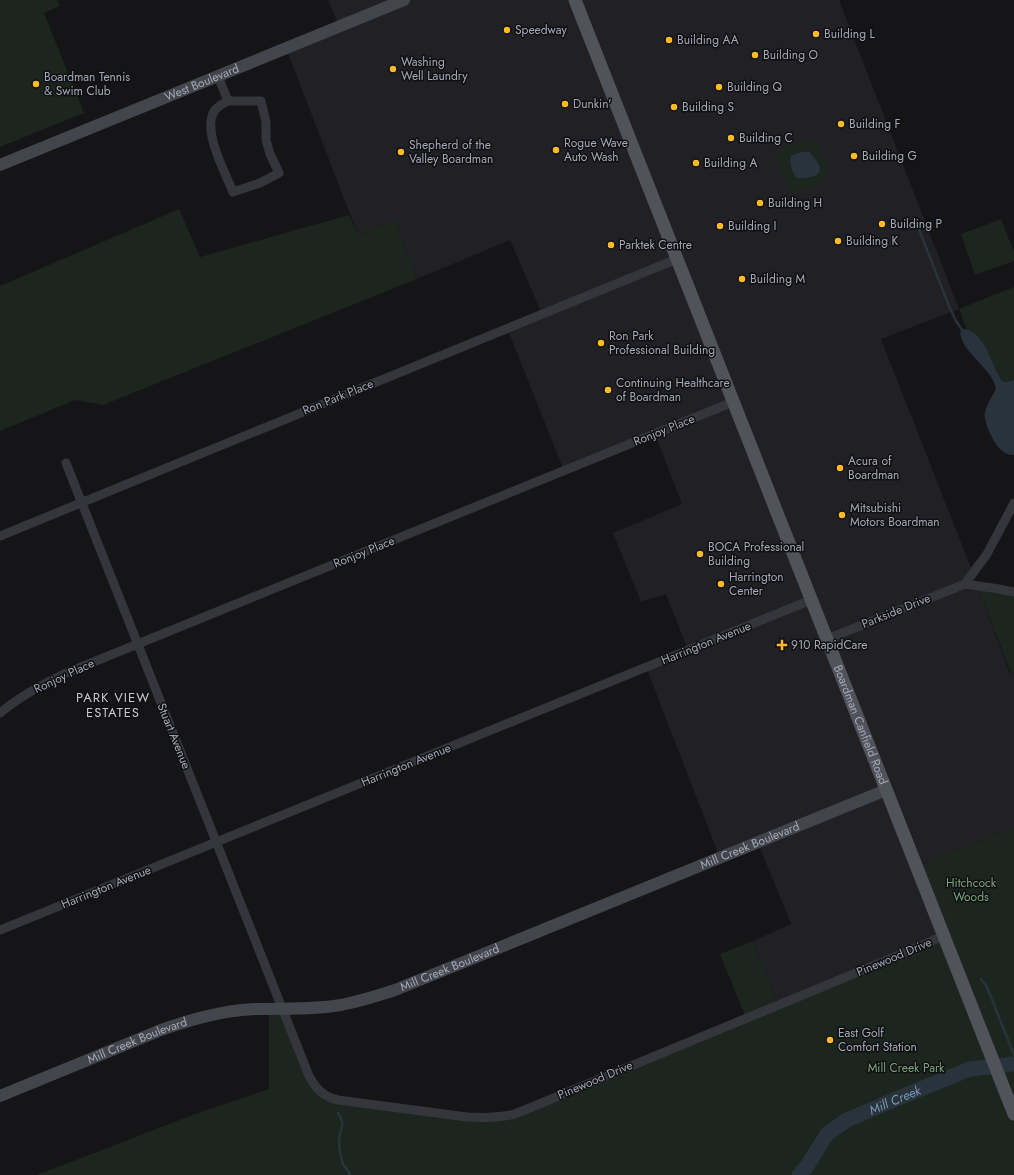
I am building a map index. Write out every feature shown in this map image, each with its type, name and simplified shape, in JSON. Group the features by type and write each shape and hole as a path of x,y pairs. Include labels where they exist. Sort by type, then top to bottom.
{"main road":[{"name":"Boardman Canfield Road","path":"575,0 1014,1114"}],"street":[{"name":"West Boulevard","path":"0,165 404,0"},
{"path":"218,76 228,101"},
{"path":"228,101 261,101 266,122 266,140 270,154 279,173 260,183 233,192 213,144 210,123 216,110 228,101"},
{"name":"Ron Park Place","path":"0,536 677,259"},
{"name":"Ronjoy Place","path":"0,713 18,699 49,681 733,402"},
{"name":"Stuart Avenue","path":"66,463 283,1008"},
{"path":"1014,503 987,554 965,584 1014,592"},
{"name":"Parkside Drive","path":"827,639 965,584"},
{"name":"Harrington Avenue","path":"0,930 811,600"},
{"name":"Mill Creek Boulevard","path":"0,1096 184,1022 206,1016 230,1011 314,1008 341,1005 394,990 886,790"},
{"name":"Pinewood Drive","path":"283,1008 309,1076 315,1086 327,1096 338,1100 467,1117 502,1117 526,1110 943,936"}],"shaded area":[{"path":"328,0 839,0 959,309 881,339 973,573 965,584 977,586 1010,673 1014,672 1014,827 916,866 943,936 778,1005 753,941 791,924 758,843 720,858 646,667 688,650 666,594 641,602 613,533 682,504 655,434 564,471 507,328 542,314 510,240 417,279 395,220 358,235 286,48 339,26"},
{"path":"801,152 809,152 815,159 820,169 816,175 805,178 796,178 791,167 791,156"},
{"path":"965,329 971,331 979,338 987,350 1003,382 1014,380 1014,455 1003,452 997,446 987,426 985,412 996,388 989,374 966,348 962,341 960,333"}],"green space":[{"name":"Boardman Tennis & Swim Club","path":"0,0 57,0 60,6 44,13 84,113 0,147"},
{"path":"810,139 820,149 829,170 828,176 815,187 792,193 774,155 779,149"},
{"path":"179,209 200,257 349,215 358,235 395,220 417,279 103,405 75,400 0,431 0,286"},
{"path":"1001,219 1014,252 1014,261 975,275 961,234"},
{"path":"1014,287 1014,380 1007,383 1003,382 1001,379 983,344 973,333 967,330 959,309"},
{"path":"977,586 1014,592 1014,672 1011,673"},
{"name":"Mill Creek Park","path":"1014,827 1014,1175 37,1175 195,1114 269,1089 269,1009 283,1008 300,1055 327,1096 501,1117 746,1018 720,954 753,941 778,1005 943,936 916,866"}],"waterway":[{"path":"918,227 949,306 962,330"},
{"path":"981,979 987,987 1014,1055"},
{"name":"Mill Creek","path":"799,1175 807,1166 827,1134 847,1120 970,1069 1014,1064"},
{"path":"338,1113 342,1122 339,1137 340,1153 343,1164 350,1175"}],"place":[{"name":"Speedway","path":"507,30"},
{"name":"Building L","path":"816,34"},
{"name":"Building AA","path":"669,40"},
{"name":"Building O","path":"755,55"},
{"name":"Washing Well Laundry","path":"393,69"},
{"name":"Boardman Tennis & Swim Club","path":"36,84"},
{"name":"Building Q","path":"719,87"},
{"name":"Dunkin'","path":"565,104"},
{"name":"Building S","path":"674,107"},
{"name":"Building F","path":"841,124"},
{"name":"Building C","path":"731,138"},
{"name":"Rogue Wave Auto Wash","path":"556,150"},
{"name":"Shepherd of the Valley Boardman","path":"401,152"},
{"name":"Building G","path":"854,156"},
{"name":"Building A","path":"696,163"},
{"name":"Building H","path":"760,203"},
{"name":"Building P","path":"882,224"},
{"name":"Building I","path":"720,226"},
{"name":"Building K","path":"838,241"},
{"name":"Parktek Centre","path":"611,245"},
{"name":"Building M","path":"742,279"},
{"name":"Ron Park Professional Building","path":"601,343"},
{"name":"Continuing Healthcare of Boardman","path":"608,390"},
{"name":"Acura of Boardman","path":"840,468"},
{"name":"Mitsubishi Motors Boardman","path":"842,515"},
{"name":"BOCA Professional Building","path":"700,554"},
{"name":"Harrington Center","path":"721,584"},
{"name":"910 RapidCare","path":"782,645"},
{"name":"East Golf Comfort Station","path":"830,1040"}],"district":[{"name":"PARK VIEW ESTATES","path":"113,704"}],"park label":[{"name":"Hitchcock Woods","path":"971,890"}]}
